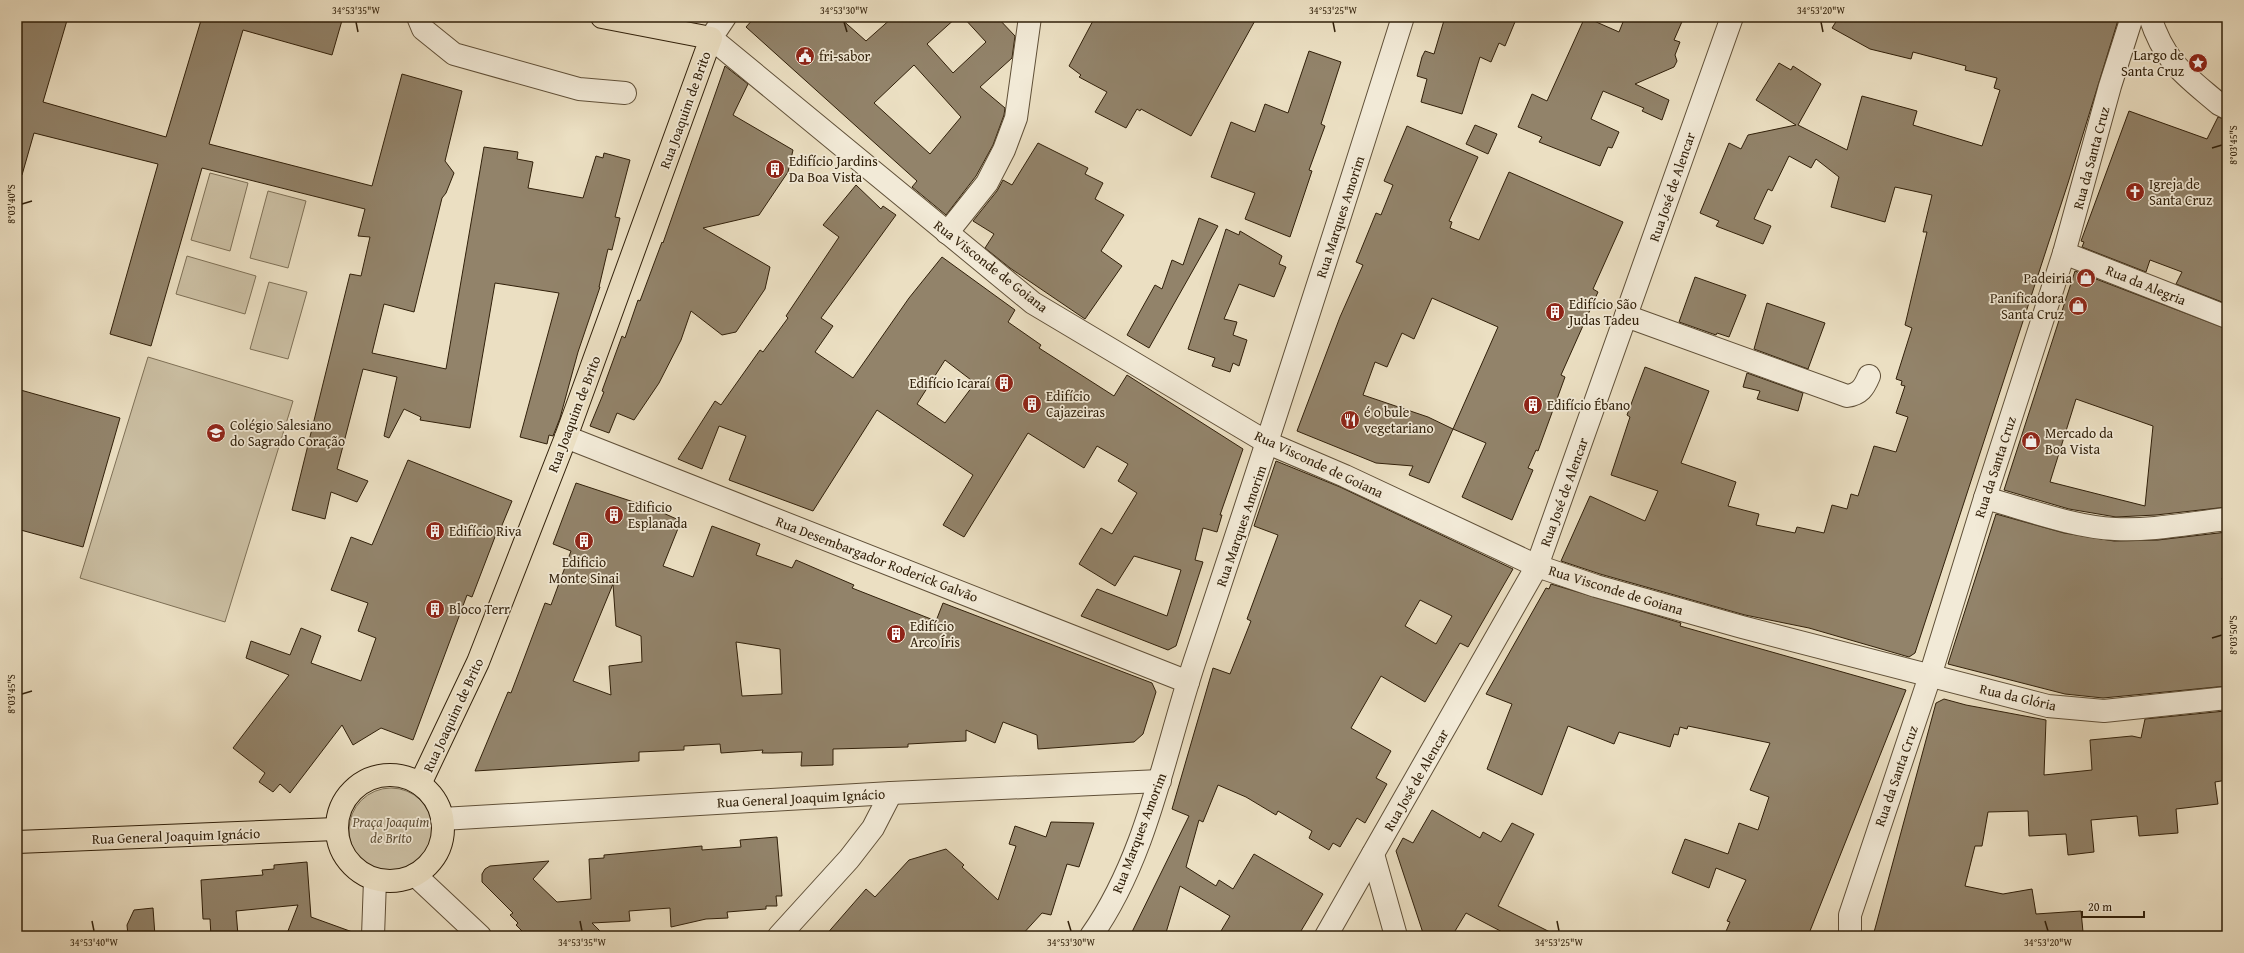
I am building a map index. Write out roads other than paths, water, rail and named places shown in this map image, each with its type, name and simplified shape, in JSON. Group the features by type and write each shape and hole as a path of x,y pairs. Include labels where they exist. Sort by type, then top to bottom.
{"main road":[{"path":"602,17 711,38"},
{"name":"Rua Joaquim de Brito","path":"420,784 478,662 566,437 711,38"},
{"path":"394,776 405,777 420,784 431,794 438,806 442,819 443,833 440,846 426,868 415,875 402,880 389,882 375,880 360,873 347,861 339,846 336,829 338,813 346,798 357,786 372,778 394,776"},
{"name":"Rua General Joaquim Ignácio","path":"17,842 336,829"}],"street":[{"path":"418,17 423,29 454,54 579,89 624,93"},
{"path":"711,38 725,17"},
{"path":"947,233 987,183 1004,150 1016,118 1030,17"},
{"name":"Rua Marques Amorim","path":"1091,936 1104,918 1125,877 1160,781 1188,682 1268,443 1403,17"},
{"name":"Rua José de Alencar","path":"1326,936 1538,566 1732,17"},
{"name":"Rua da Santa Cruz","path":"1850,925 2064,253 2110,86 2132,17"},
{"path":"2150,17 2157,38 2165,53 2184,74 2224,99"},
{"name":"Rua Visconde de Goiana","path":"711,38 777,90 880,179 1033,303 1268,443 1345,476 1538,566 1596,586 1930,676"},
{"name":"Rua da Alegria","path":"2064,253 2227,317"},
{"path":"1626,316 1847,396 1857,395 1864,388 1869,376"},
{"name":"Rua Desembargador Roderick Galvão","path":"566,437 1188,682"},
{"path":"1985,498 2070,521 2114,529 2146,528 2227,519"},
{"name":"Rua da Glória","path":"1930,676 2048,706 2097,710 2227,698"},
{"name":"Rua General Joaquim Ignácio","path":"442,819 891,793 1160,781"},
{"path":"779,936 848,859 873,828 891,793"},
{"path":"1373,854 1396,936"},
{"path":"415,875 480,936"},
{"path":"373,936 375,880"}],"place":[{"name":"fri-sabor","path":"805,56"},
{"name":"Largo de Santa Cruz","path":"2198,63"},
{"name":"Edifício Jardins Da Boa Vista","path":"775,169"},
{"name":"Igreja de Santa Cruz","path":"2135,192"},
{"name":"Padeiria","path":"2086,278"},
{"name":"Panificadora Santa Cruz","path":"2078,306"},
{"name":"Edifício São Judas Tadeu","path":"1555,312"},
{"name":"Edifício Icaraí","path":"1004,383"},
{"name":"Edifício Cajazeiras","path":"1032,404"},
{"name":"Edifício Ébano","path":"1533,405"},
{"name":"é o bule vegetariano","path":"1350,420"},
{"name":"Colégio Salesiano do Sagrado Coração","path":"216,433"},
{"name":"Mercado da Boa Vista","path":"2031,441"},
{"name":"Edificio Esplanada","path":"614,515"},
{"name":"Edifício Riva","path":"435,531"},
{"name":"Edificio Monte Sinai","path":"584,541"},
{"name":"Bloco Terr","path":"435,609"},
{"name":"Edifício Arco Íris","path":"896,634"}],"park label":[{"name":"Praça Joaquim de Brito","path":"391,830"}]}
